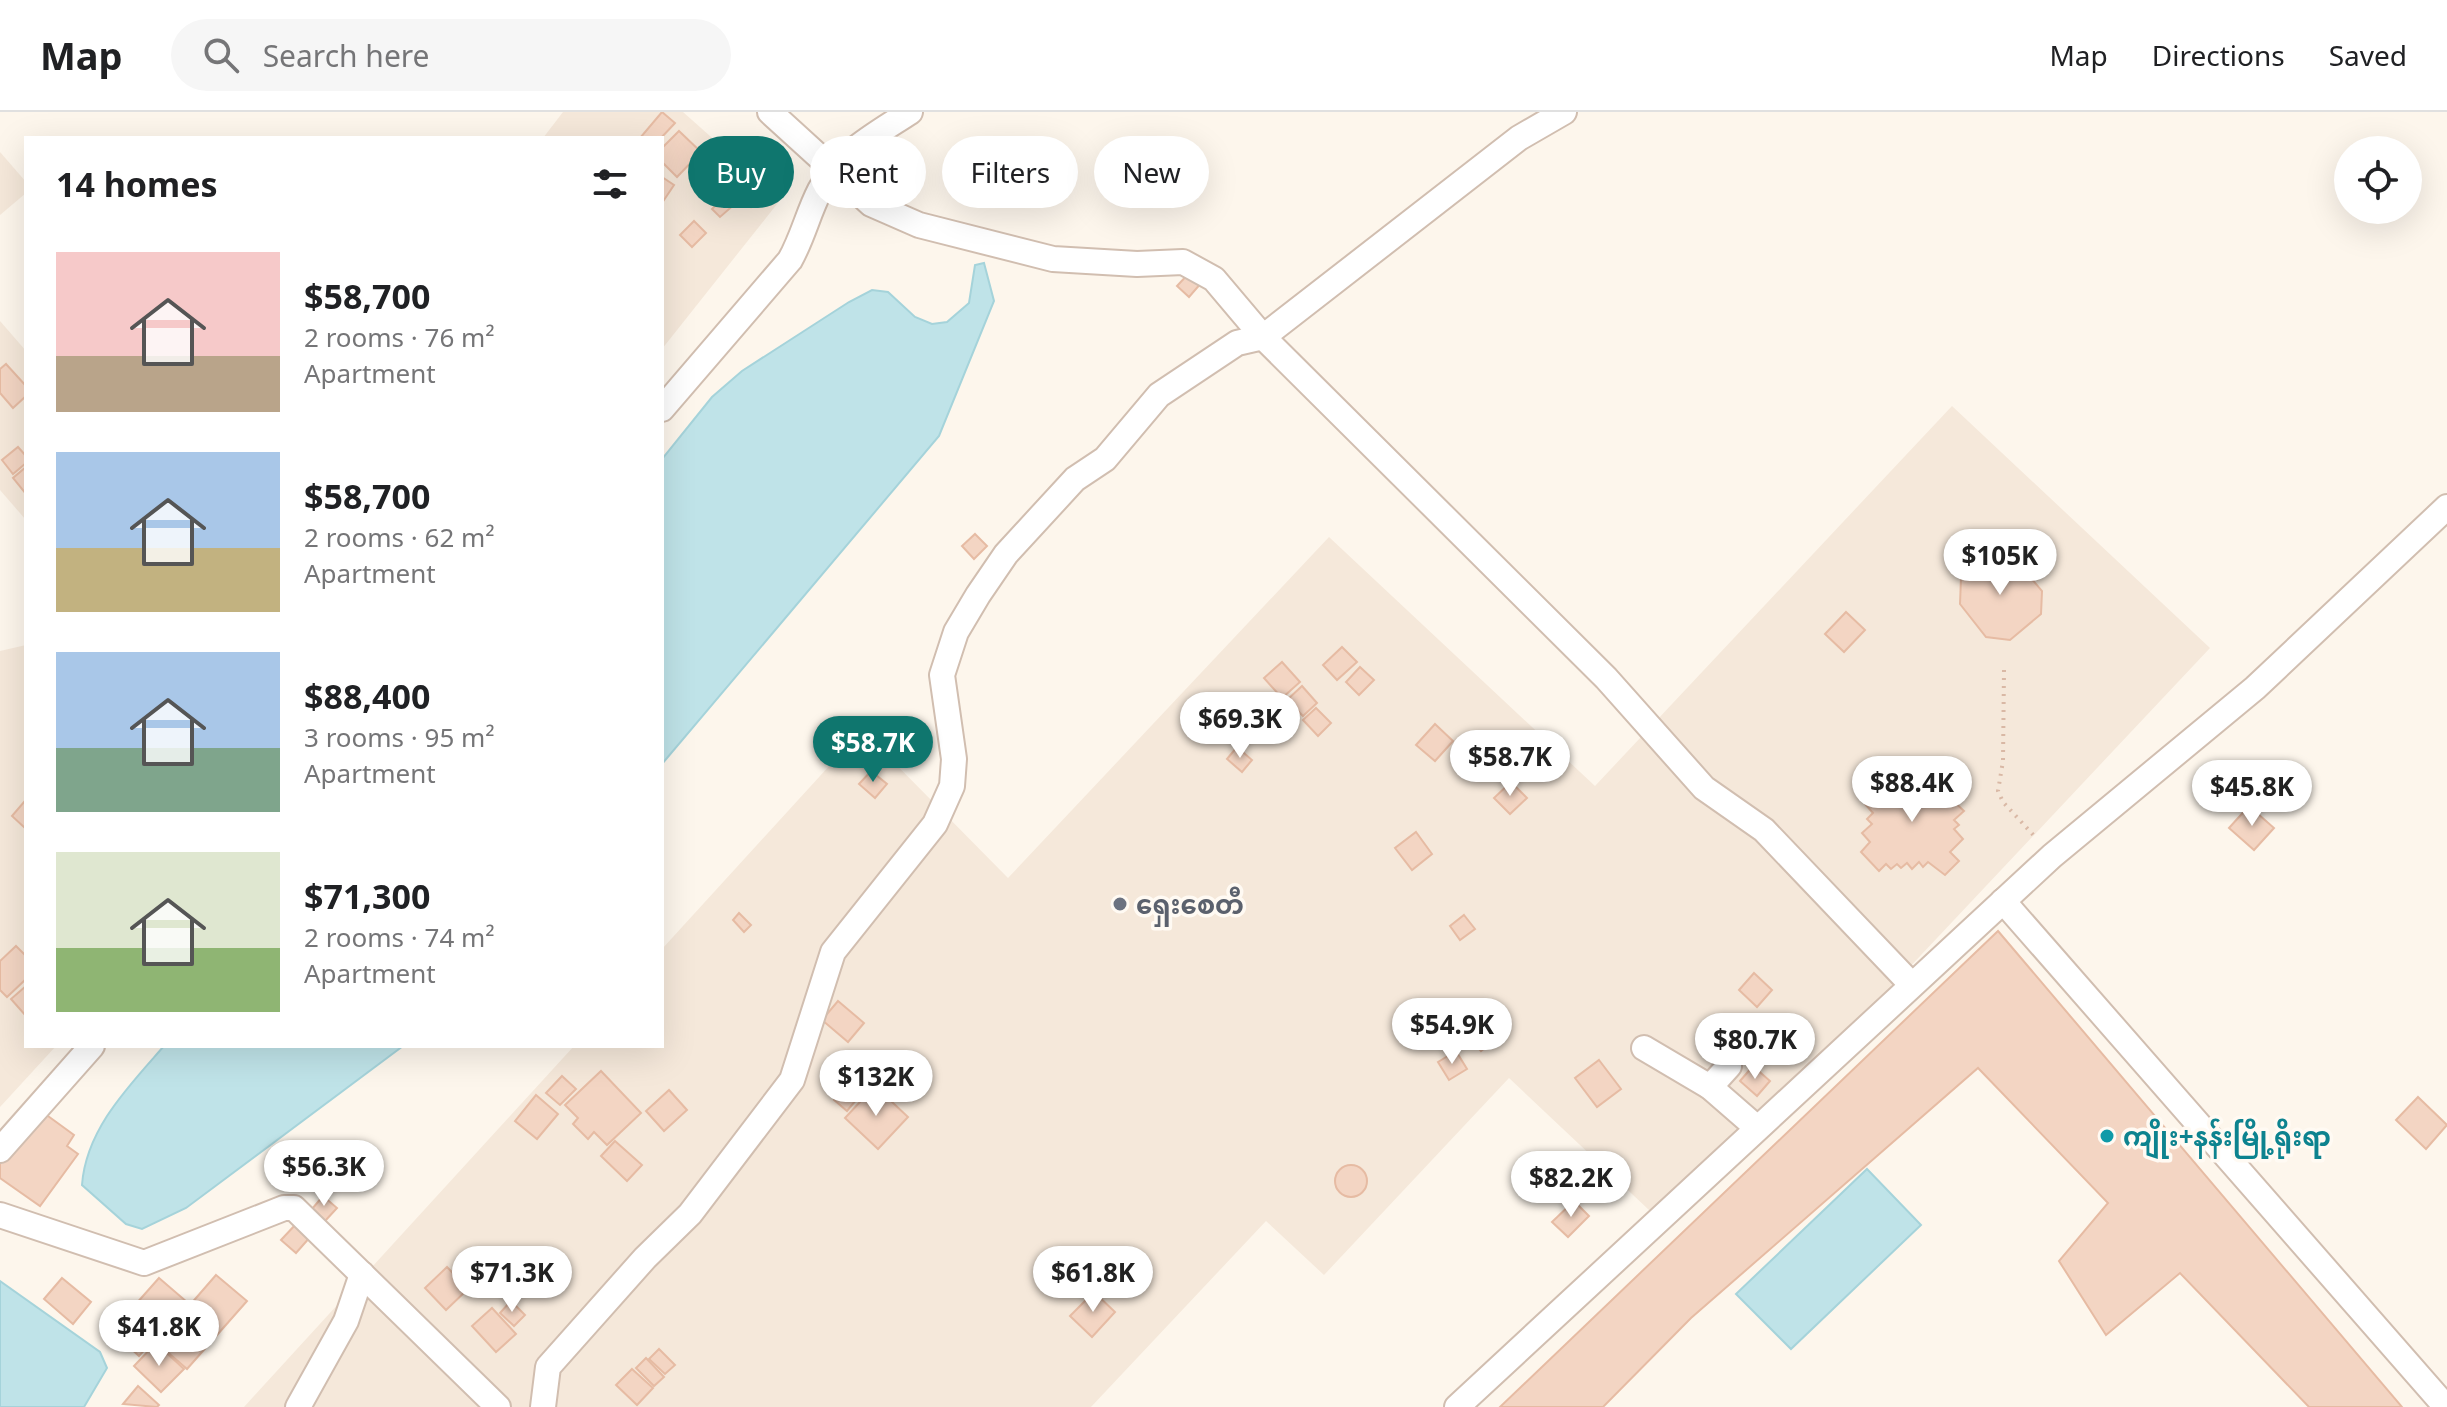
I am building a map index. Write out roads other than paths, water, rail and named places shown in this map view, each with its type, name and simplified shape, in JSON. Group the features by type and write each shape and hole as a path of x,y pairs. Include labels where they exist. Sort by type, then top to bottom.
{"street":[{"path":"770,112 810,149"},
{"path":"875,136 910,112"},
{"path":"543,1407 548,1367 645,1258 690,1214 792,1080 833,952 935,824 952,786 954,759 942,675 956,632 1006,554 1075,479 1105,459 1159,395 1237,343 1263,337 1519,138 1564,112"},
{"path":"664,407 790,260 803,238 813,208"},
{"path":"880,208 919,225 1053,259 1137,264 1183,262 1214,279 1263,337 1606,678 1704,788 1764,830 1911,984"},
{"path":"1457,1407 1911,984 2052,856 2255,688 2447,507"},
{"path":"2003,901 2446,1407"},
{"path":"0,1150 90,1048"},
{"path":"1644,1048 1710,1087 1756,1127"},
{"path":"1710,1087 1729,1066"},
{"path":"0,1215 144,1263 284,1208 294,1208 498,1407"},
{"path":"298,1407 346,1321 362,1274"}],"water":[{"path":"984,263 994,301 939,436 664,762 664,457 712,397 742,371 849,302 872,290 888,292 915,317 932,324 947,322 969,303 975,265"},
{"path":"162,1048 400,1048 186,1208 142,1229 126,1224 82,1185 85,1165 100,1127"},
{"path":"1867,1169 1921,1225 1791,1349 1736,1294"},
{"path":"0,1281 100,1352 107,1368 84,1407 0,1407"}],"place":[{"name":"ရှေးစေတီ","path":"1120,904"},
{"name":"ကျိုး+နန်းမြို့ရိုးရာ","path":"2107,1136"}]}
